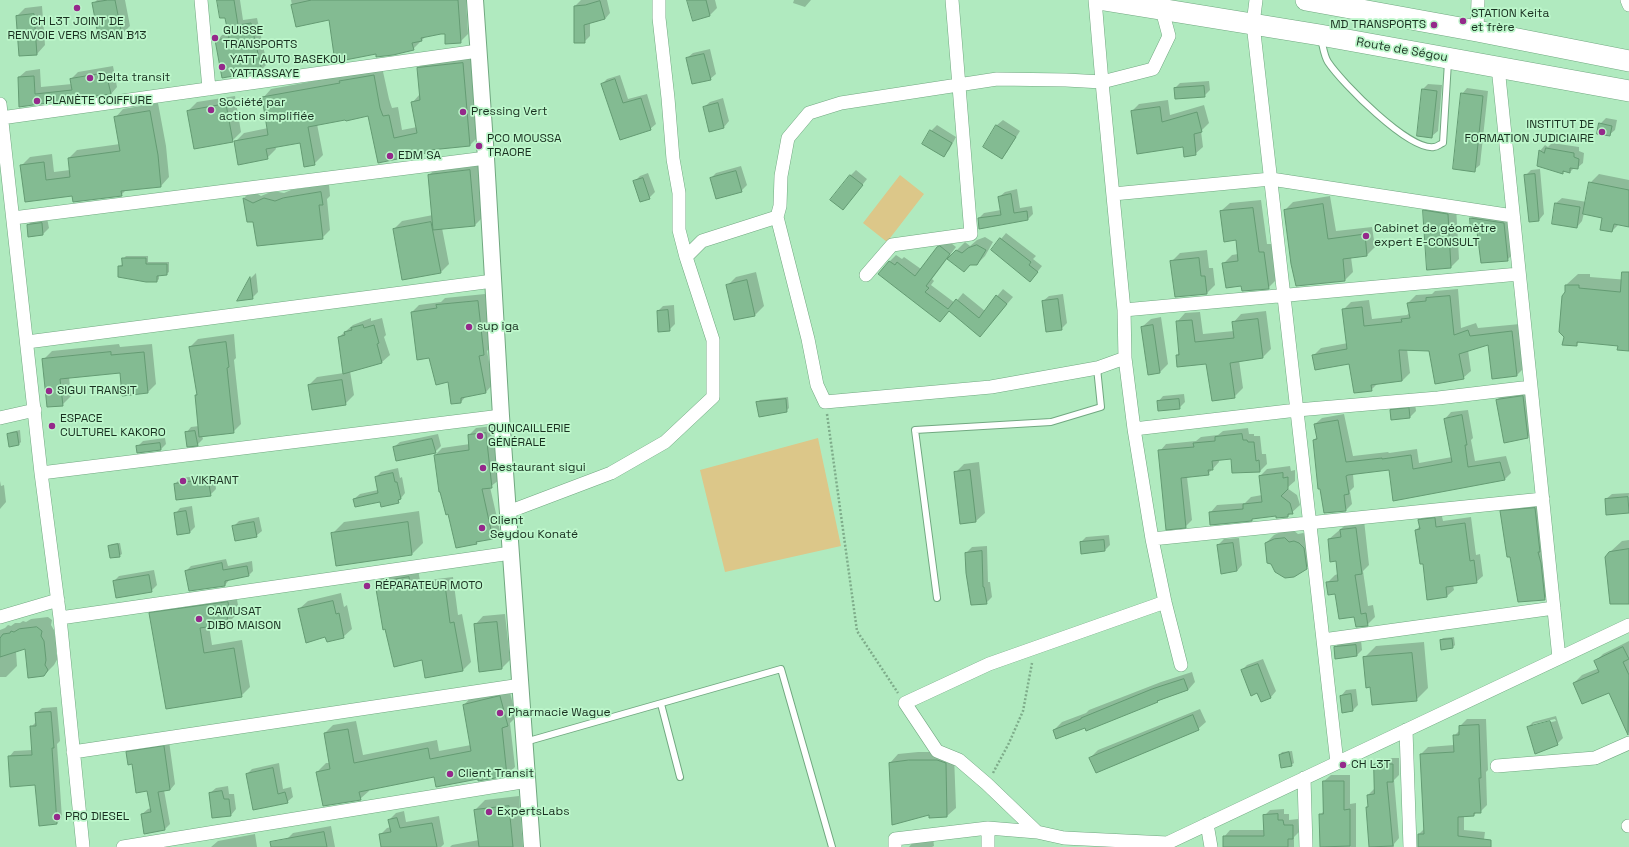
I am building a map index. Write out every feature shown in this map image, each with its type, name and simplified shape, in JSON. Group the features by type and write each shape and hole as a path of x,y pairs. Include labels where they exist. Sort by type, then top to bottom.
{"highway":[{"name":"Route de Ségou","path":"1104,0 1320,35 1629,90"},
{"path":"1306,0 1360,5 1477,31 1629,61"}],"street":[{"path":"201,0 209,89"},
{"path":"475,0 501,416 532,847"},
{"path":"508,512 611,473 665,442 713,397 713,340 686,257 679,230 679,193 659,18 659,0"},
{"path":"866,275 892,245 970,234 952,0"},
{"path":"1095,0 1124,310 1125,358 1134,429 1152,539 1165,602 1181,665"},
{"path":"1256,0 1253,24 1337,763"},
{"path":"1477,31 1478,0"},
{"path":"1627,0 1629,6"},
{"path":"1125,358 1098,368 992,386 825,402 817,385 808,339 777,217 780,206 781,176 788,138 809,113 841,103 997,79 1102,82 1153,69 1169,36 1162,10"},
{"path":"1,118 478,51"},
{"path":"1498,67 1559,658"},
{"path":"0,104 41,473 60,618 82,847"},
{"path":"13,218 486,158"},
{"path":"1112,194 1270,179 1513,216"},
{"path":"686,257 702,241 777,217"},
{"path":"1124,310 1520,274"},
{"path":"27,342 493,281"},
{"path":"1134,429 1297,410 1438,398 1531,387"},
{"path":"0,418 35,410"},
{"path":"41,473 501,416"},
{"path":"1152,539 1543,499"},
{"path":"60,618 511,554"},
{"path":"0,617 58,600"},
{"path":"1037,832 987,784 959,760 937,751 905,703 990,664 1165,602"},
{"path":"1323,640 1554,608"},
{"path":"895,847 895,839 988,828 1037,832 1064,838 1163,845 1629,625"},
{"path":"73,752 521,685"},
{"path":"1406,730 1410,847"},
{"path":"1497,766 1595,758 1629,743"},
{"path":"1304,778 1306,847"},
{"path":"123,847 528,781"},
{"path":"1207,824 1211,847"},
{"path":"988,828 988,847"}],"lane":[{"path":"1320,35 1327,61 1355,93 1384,120 1415,143 1434,147 1443,143 1448,58"},
{"path":"937,598 915,430 1051,422 1100,407 1098,368"},
{"path":"525,742 782,669 832,847"},
{"path":"661,704 680,777"}],"path":[{"path":"825,402 857,631 905,703"},
{"path":"987,784 1009,743 1023,711 1031,665 1042,645"}],"shaded area":[{"path":"900,175 924,194 887,242 863,223"},
{"path":"818,438 841,546 725,572 700,470"}],"building":[{"path":"115,0 122,35 99,40 92,3"},
{"path":"217,0 234,0 238,25 251,23 262,71 222,78 215,40 229,38 225,18 220,18"},
{"path":"312,0 458,0 461,43 445,44 445,34 441,34 421,38 422,41 412,43 414,50 393,55 376,57 376,54 335,62 329,20 296,27 291,5"},
{"path":"687,0 706,0 710,16 693,21"},
{"path":"600,1 605,19 584,25 585,43 574,43 574,6"},
{"path":"34,14 37,55 19,56 16,16"},
{"path":"704,54 711,80 692,84 686,58"},
{"path":"463,63 470,146 430,150 431,152 378,163 368,116 308,127 315,165 304,167 300,143 266,149 268,159 238,165 234,141 268,135 262,97 340,83 339,81 374,75 380,108 383,116 389,115 394,138 417,133 411,102 420,100 417,68"},
{"path":"106,73 111,94 19,107 18,77 34,76 35,94 72,90 70,79"},
{"path":"615,79 623,103 641,98 651,130 620,140 601,84"},
{"path":"1204,86 1205,97 1175,99 1174,88"},
{"path":"1422,89 1437,91 1432,138 1417,136"},
{"path":"1461,93 1483,96 1475,172 1453,169"},
{"path":"718,103 724,128 709,132 703,107"},
{"path":"226,104 233,142 194,149 187,111"},
{"path":"1160,107 1162,122 1197,112 1202,132 1194,134 1196,155 1184,157 1183,147 1137,154 1131,111"},
{"path":"150,111 158,155 161,187 121,191 122,196 73,202 72,196 25,202 20,165 44,162 46,180 70,177 68,158 120,151 114,117"},
{"path":"1599,123 1612,126 1610,136 1597,134"},
{"path":"996,125 1016,137 1002,159 983,147"},
{"path":"930,130 952,143 944,157 922,144"},
{"path":"1546,148 1574,153 1574,157 1579,159 1578,169 1570,168 1570,173 1563,171 1563,174 1537,166 1539,150 1544,153"},
{"path":"470,170 475,226 433,230 428,175"},
{"path":"736,171 742,192 716,199 710,178"},
{"path":"1535,174 1539,221 1529,222 1524,175"},
{"path":"850,175 863,185 843,210 830,200"},
{"path":"643,178 650,199 640,202 633,181"},
{"path":"1589,182 1629,190 1629,227 1614,224 1612,232 1600,230 1602,218 1583,214"},
{"path":"321,192 323,205 319,205 323,239 257,246 253,222 247,222 243,198 253,203 264,198 275,201 283,198"},
{"path":"1011,194 1014,213 1027,211 1028,220 979,229 978,218 1001,215 998,197"},
{"path":"1555,203 1580,207 1577,228 1552,224"},
{"path":"1323,204 1328,239 1365,234 1367,256 1343,259 1345,281 1296,286 1291,264 1284,210"},
{"path":"1253,208 1259,252 1264,252 1269,289 1242,291 1241,286 1226,288 1222,263 1238,261 1236,240 1224,242 1220,211"},
{"path":"1423,210 1448,214 1451,268 1427,270"},
{"path":"1470,218 1504,223 1508,261 1481,263 1477,232 1471,232"},
{"path":"431,222 441,273 402,280 393,229"},
{"path":"42,223 43,235 28,237 27,225"},
{"path":"1000,238 1031,262 1029,265 1038,272 1030,282 991,250"},
{"path":"977,245 986,250 977,265 970,265 964,272 947,259 956,250 962,253 968,248"},
{"path":"940,246 950,254 926,286 929,288 925,292 948,309 956,299 979,318 996,295 1007,304 980,337 949,311 940,322 878,274 889,261 895,265 897,262 915,276 937,247"},
{"path":"122,258 146,258 146,264 167,264 167,275 157,276 157,282 146,282 118,277 118,266 122,266"},
{"path":"1199,258 1201,276 1205,276 1207,294 1175,297 1170,261"},
{"path":"1622,272 1629,272 1629,351 1617,350 1618,346 1577,342 1577,346 1562,345 1564,337 1559,332 1562,296 1565,292 1565,285 1579,285 1579,288 1620,292"},
{"path":"250,277 253,299 237,301"},
{"path":"747,280 755,316 734,320 726,285"},
{"path":"1450,296 1454,335 1468,330 1470,336 1512,331 1517,376 1492,379 1488,345 1459,354 1464,379 1435,384 1429,351 1399,350 1402,381 1371,385 1372,391 1354,393 1349,364 1315,370 1312,355 1347,349 1342,309 1362,307 1364,326 1402,322 1401,319 1410,318 1407,303 1426,301 1426,298"},
{"path":"1058,299 1062,330 1046,332 1042,301"},
{"path":"478,301 484,355 479,356 486,393 461,398 461,403 451,404 448,382 436,385 429,358 417,360 411,312 437,308 436,305"},
{"path":"668,310 670,331 658,332 657,311"},
{"path":"1258,319 1263,358 1230,363 1235,398 1212,401 1206,364 1177,367 1176,355 1179,355 1176,321 1192,320 1195,342 1234,338 1232,322"},
{"path":"363,325 364,328 374,325 382,363 343,374 338,337 345,335 344,332 352,330 351,328"},
{"path":"1153,325 1160,373 1148,375 1141,327"},
{"path":"226,342 229,367 227,368 234,433 199,437 195,395 197,395 189,347"},
{"path":"111,352 111,355 144,352 148,393 122,396 120,373 60,379 63,406 47,407 42,359"},
{"path":"342,380 346,405 312,410 308,385"},
{"path":"1523,396 1528,438 1504,443 1496,400"},
{"path":"786,399 787,412 759,417 756,402"},
{"path":"1179,399 1180,409 1158,411 1157,401"},
{"path":"1409,408 1410,418 1391,420 1390,410"},
{"path":"1462,415 1467,445 1465,445 1468,467 1500,462 1505,480 1393,501 1389,470 1348,475 1346,476 1349,494 1344,495 1346,511 1324,513 1320,489 1318,489 1313,440 1317,439 1314,424 1338,420 1346,462 1411,455 1413,469 1452,462 1444,419"},
{"path":"195,431 198,446 187,447 185,432"},
{"path":"17,432 19,445 9,447 7,434"},
{"path":"486,433 492,488 482,489 493,539 456,548 448,514 446,515 439,492 434,455 469,450 468,435"},
{"path":"1242,434 1243,440 1254,442 1256,461 1259,460 1260,472 1232,473 1231,459 1212,461 1213,470 1208,470 1209,475 1181,478 1186,528 1166,530 1158,450 1194,447 1193,443 1215,441 1215,437"},
{"path":"432,439 436,453 396,461 393,447"},
{"path":"160,443 161,450 137,453 136,446"},
{"path":"970,470 976,522 960,524 954,472"},
{"path":"393,473 401,499 398,500 399,503 381,507 380,502 355,507 353,499 378,493 375,477"},
{"path":"1283,473 1283,478 1288,477 1288,489 1281,496 1290,503 1293,514 1288,514 1288,517 1276,518 1276,516 1252,519 1252,521 1210,525 1209,512 1243,509 1243,504 1262,502 1259,476"},
{"path":"208,479 211,496 176,500 174,484"},
{"path":"1628,497 1629,513 1606,515 1605,499"},
{"path":"1535,508 1540,552 1538,552 1541,563 1545,600 1518,602 1510,557 1507,557 1500,511"},
{"path":"186,511 190,533 177,535 174,513"},
{"path":"1435,518 1436,527 1465,523 1470,561 1474,560 1477,583 1446,587 1447,597 1427,600 1423,564 1420,564 1415,530 1420,529 1418,520"},
{"path":"254,522 257,537 235,541 232,526"},
{"path":"408,522 412,555 336,566 331,533"},
{"path":"1356,528 1362,574 1355,575 1361,614 1366,613 1368,626 1356,627 1354,617 1339,619 1335,594 1328,595 1326,582 1338,581 1336,561 1330,562 1328,539 1341,537 1340,530"},
{"path":"1285,538 1289,542 1294,541 1299,543 1304,548 1307,569 1294,577 1285,578 1275,572 1271,564 1267,563 1265,543 1274,539"},
{"path":"1104,540 1105,551 1081,554 1080,542"},
{"path":"1233,543 1237,571 1221,574 1217,545"},
{"path":"118,544 120,557 110,558 108,546"},
{"path":"1629,549 1629,604 1610,604 1605,557 1609,552"},
{"path":"982,551 983,587 987,604 971,605 966,573 965,553"},
{"path":"222,563 223,570 247,566 249,576 225,581 225,586 189,591 185,571"},
{"path":"149,575 152,592 116,598 113,581"},
{"path":"409,577 411,589 445,585 450,623 454,622 463,671 425,678 422,660 394,667 385,629 383,630 375,583"},
{"path":"333,601 336,614 339,613 344,638 327,642 325,637 306,643 298,609"},
{"path":"228,602 230,615 227,615 228,624 200,628 204,653 234,648 242,697 166,709 149,613"},
{"path":"497,622 502,669 479,672 474,624"},
{"path":"37,627 42,631 41,636 44,641 46,660 45,665 48,670 44,676 28,678 25,649 0,657 0,638 3,634 10,633 11,631 14,632 19,629"},
{"path":"1452,639 1453,648 1441,650 1440,640"},
{"path":"1356,645 1357,656 1335,659 1334,647"},
{"path":"1623,647 1629,659 1623,662 1629,675 1628,735 1609,693 1582,704 1573,683 1599,672 1594,661"},
{"path":"1412,653 1417,701 1372,705 1370,687 1366,688 1363,657"},
{"path":"1258,664 1271,698 1261,702 1257,693 1251,696 1241,670"},
{"path":"1184,679 1188,690 1157,701 1158,702 1086,731 1085,728 1056,739 1053,730 1152,689"},
{"path":"1351,694 1353,711 1342,713 1340,696"},
{"path":"500,696 508,726 502,728 507,776 478,781 478,779 436,787 434,777 359,792 361,800 323,806 316,772 330,769 324,733 348,729 354,763 428,748 430,759 471,751 463,705"},
{"path":"51,712 57,824 39,826 35,785 10,787 8,756 32,755 30,726 36,726 35,713"},
{"path":"1193,715 1199,730 1096,773 1089,758"},
{"path":"1550,721 1558,745 1535,754 1527,727"},
{"path":"1479,725 1481,778 1479,778 1481,813 1474,813 1474,816 1458,817 1458,836 1491,840 1491,847 1418,847 1418,834 1424,834 1420,754 1454,752 1453,735 1459,735 1459,726"},
{"path":"164,746 170,790 158,792 165,830 144,834 141,814 151,812 147,791 136,793 132,764 128,765 126,752"},
{"path":"1289,752 1292,766 1281,768 1279,755"},
{"path":"909,760 937,760 946,763 947,817 929,818 929,815 892,825 889,763"},
{"path":"1374,764 1393,764 1393,782 1387,782 1393,846 1369,847 1366,807 1368,807 1367,795 1374,794"},
{"path":"273,768 278,794 285,792 288,803 253,810 246,774"},
{"path":"1323,781 1344,781 1344,810 1350,809 1350,846 1320,847 1319,814 1323,814"},
{"path":"222,791 224,799 229,799 231,816 212,818 209,793"},
{"path":"509,806 513,847 479,847 474,810"},
{"path":"1278,814 1278,820 1283,820 1284,825 1293,825 1293,839 1288,839 1288,847 1223,847 1223,836 1264,836 1263,815"},
{"path":"397,818 400,828 432,823 437,847 381,847 379,834 391,832 388,820"},
{"path":"324,832 327,847 271,847 270,842"}],"place":[{"name":"CH L3T JOINT DE RENVOIE VERS MSAN B13","path":"77,8"},
{"name":"STATION Keita et frère","path":"1463,21"},
{"name":"MD TRANSPORTS","path":"1434,25"},
{"name":"GUISSE TRANSPORTS","path":"215,38"},
{"name":"YATT AUTO BASEKOU YATTASSAYE","path":"222,67"},
{"name":"Delta transit","path":"90,78"},
{"name":"PLANÈTE COIFFURE","path":"37,101"},
{"name":"Société par action simplifiée","path":"211,110"},
{"name":"Pressing Vert","path":"463,112"},
{"name":"INSTITUT DE FORMATION JUDICIAIRE","path":"1602,132"},
{"name":"PCO MOUSSA TRAORE","path":"479,146"},
{"name":"EDM SA","path":"390,156"},
{"name":"Cabinet de géomètre expert E-CONSULT","path":"1366,236"},
{"name":"sup iga","path":"469,327"},
{"name":"SIGUI TRANSIT","path":"49,391"},
{"name":"ESPACE CULTUREL KAKORO","path":"52,426"},
{"name":"QUINCAILLERIE GÉNÉRALE","path":"480,436"},
{"name":"Restaurant sigui","path":"483,468"},
{"name":"VIKRANT","path":"183,481"},
{"name":"Client Seydou Konaté","path":"482,528"},
{"name":"RÉPARATEUR MOTO","path":"367,586"},
{"name":"CAMUSAT DIBO MAISON","path":"199,619"},
{"name":"Pharmacie Wague","path":"500,713"},
{"name":"CH L3T","path":"1343,765"},
{"name":"Client Transit","path":"450,774"},
{"name":"ExpertsLabs","path":"489,812"},
{"name":"PRO DIESEL","path":"57,817"}]}
